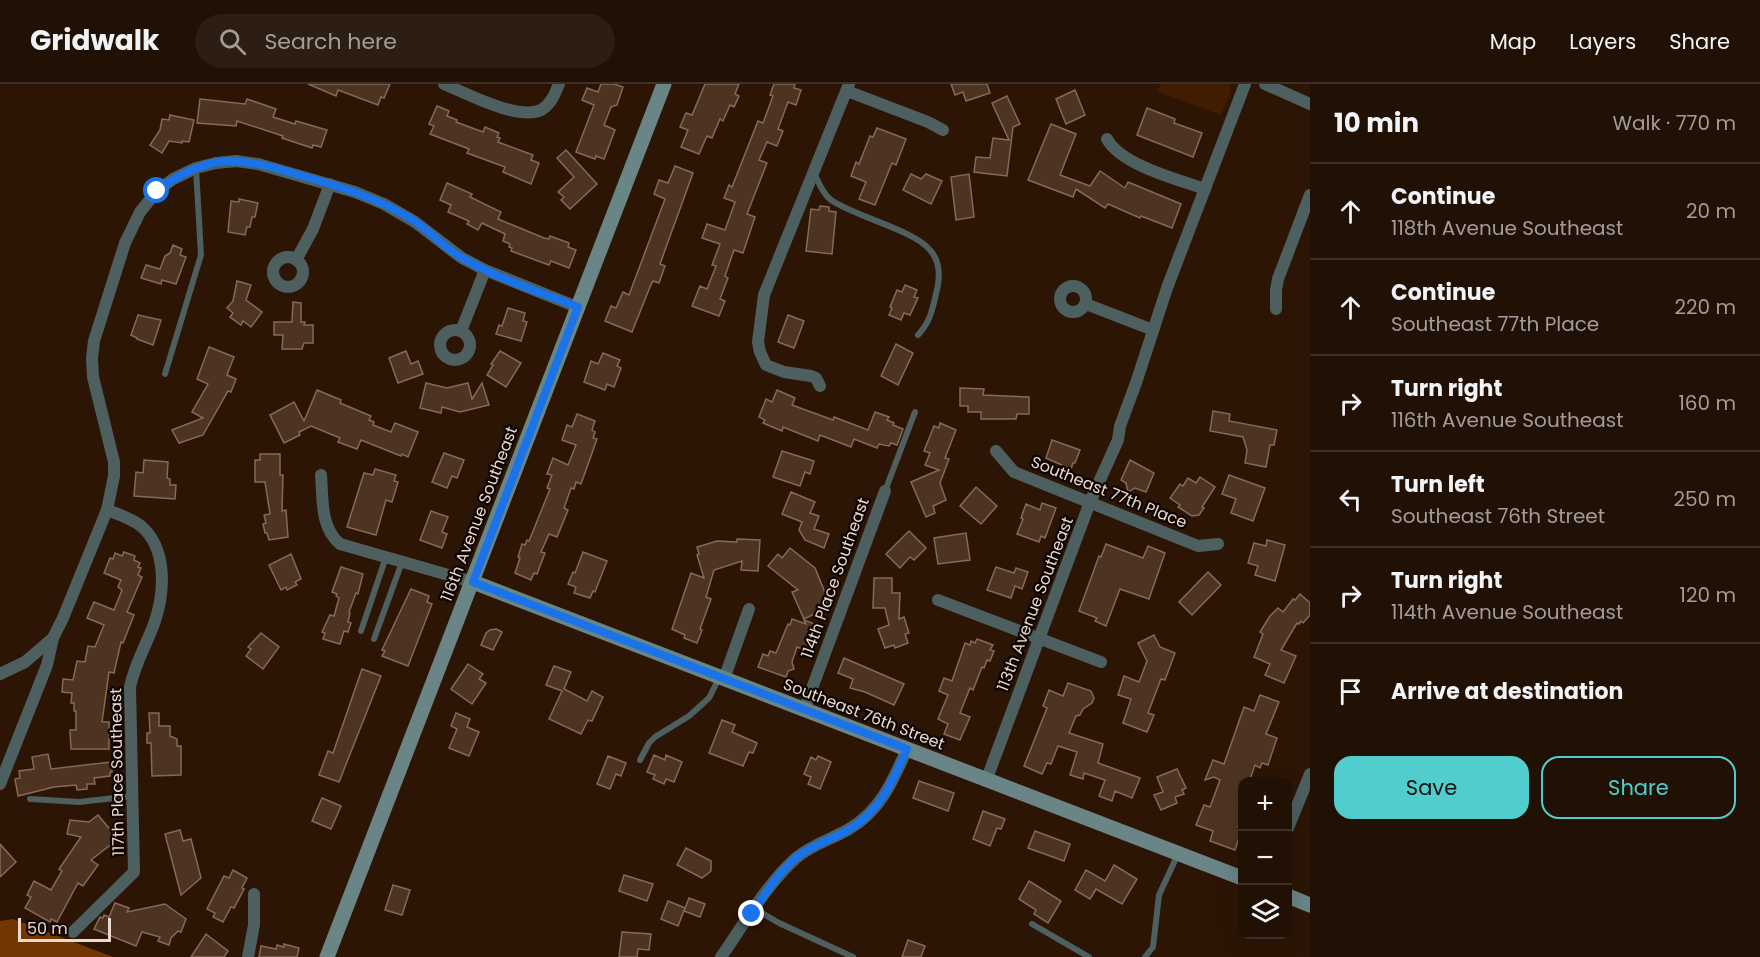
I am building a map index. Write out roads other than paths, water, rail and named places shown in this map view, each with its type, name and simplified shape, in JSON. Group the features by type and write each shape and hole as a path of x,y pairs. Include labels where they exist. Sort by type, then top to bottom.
{"street":[{"path":"444,84 523,113 533,112 549,104 559,84"},
{"name":"116th Avenue Southeast","path":"327,957 664,84"},
{"path":"1107,139 1112,149 1131,161 1205,189 1245,84"},
{"path":"1265,84 1310,104"},
{"path":"820,386 816,378 811,376 773,369 762,360 758,342 764,296 848,87 943,130"},
{"path":"0,784 47,665 53,638 107,510 114,476 114,462 93,377 94,340 125,243 140,212 157,191 173,179 196,168 237,161 258,164 330,184 384,204 415,222 462,258 485,270 578,307"},
{"path":"296,260 313,229 330,184"},
{"name":"113th Avenue Southeast","path":"986,781 1090,502 1118,440 1120,426 1167,288 1205,189"},
{"path":"1276,309 1278,279 1309,203"},
{"path":"461,331 485,270"},
{"path":"1086,304 1153,330"},
{"name":"Southeast 77th Place","path":"996,451 1014,472 1198,546 1218,544"},
{"path":"321,475 327,530 340,544 473,582"},
{"name":"114th Place Southeast","path":"804,710 885,491"},
{"name":"117th Place Southeast","path":"73,932 134,872 130,687 134,670 155,620 160,594 160,555 150,536 132,520 107,510"},
{"name":"Southeast 76th Street","path":"473,582 1238,876"},
{"path":"938,600 1101,662"},
{"path":"722,678 749,609"},
{"path":"0,674 25,662 53,638"},
{"path":"721,957 783,871 799,855 850,829 875,808 893,780 907,749"},
{"path":"1292,816 1310,774"},
{"path":"248,957 254,925 254,894"},
{"path":"1292,898 1310,904"}],"lane":[{"path":"165,374 201,255 196,168"},
{"path":"813,173 830,199 849,210 913,238 930,249 938,265 939,283 928,324 918,335"},
{"path":"885,491 915,412"},
{"path":"361,631 386,557"},
{"path":"374,639 402,562"},
{"path":"640,760 656,737 689,716 709,698 722,678"},
{"path":"30,799 80,802 133,796"},
{"path":"1145,957 1153,947 1159,895 1179,853"},
{"path":"755,909 779,923 853,957"},
{"path":"1032,924 1089,957"}]}
